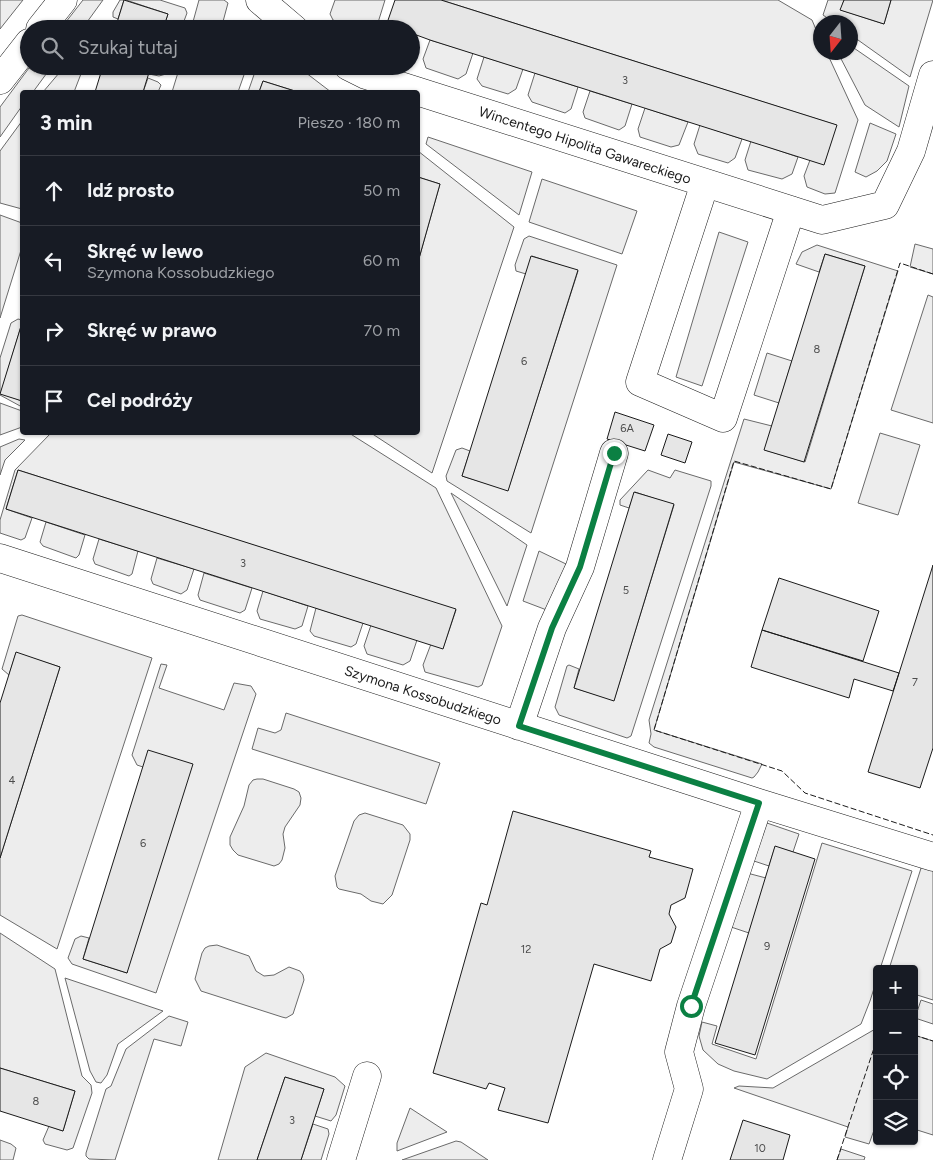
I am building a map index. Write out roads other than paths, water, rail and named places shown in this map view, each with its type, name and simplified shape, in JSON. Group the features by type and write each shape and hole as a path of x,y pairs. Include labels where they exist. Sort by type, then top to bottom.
{"street":[{"path":"47,20 63,0"},
{"path":"260,0 283,20"},
{"path":"0,80 20,54"},
{"name":"Wincentego Hipolita Gawareckiego","path":"366,75 413,90"},
{"name":"Wincentego Hipolita Gawareckiego","path":"420,92 822,220 885,205 911,151 933,75"},
{"path":"705,183 640,382 723,418 791,210"},
{"path":"519,726 552,628 580,567 614,453"},
{"name":"Szymona Kossobudzkiego","path":"0,558 759,803 933,857"},
{"path":"667,1160 690,1089 679,1052 691,1006 759,803"},
{"path":"341,1160 367,1076"}]}
